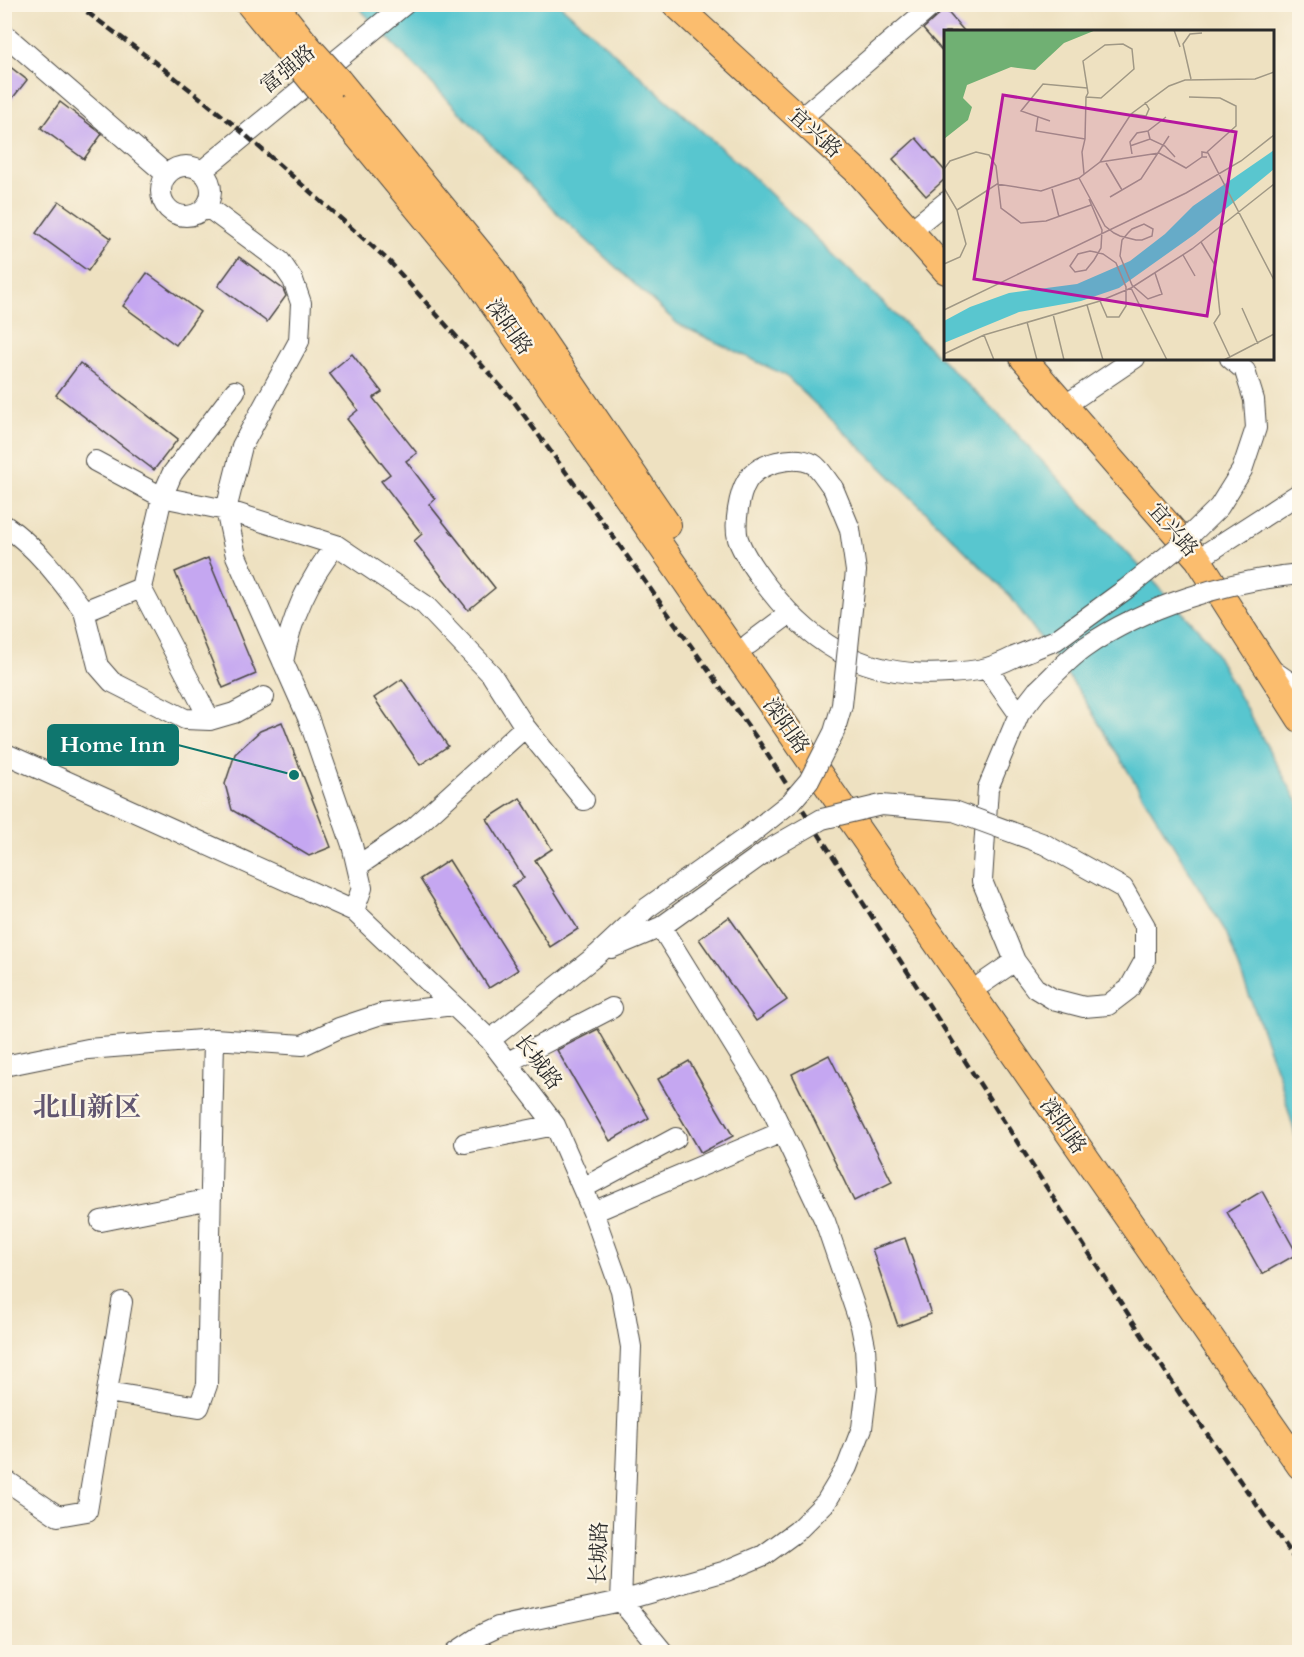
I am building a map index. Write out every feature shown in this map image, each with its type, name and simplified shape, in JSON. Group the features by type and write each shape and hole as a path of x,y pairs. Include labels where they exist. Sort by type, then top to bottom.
{"main road":[{"name":"滦阳路","path":"249,4 305,57 494,270 749,644 1299,1438"},
{"name":"滦阳路","path":"274,4 305,57"},
{"name":"宜兴路","path":"675,4 860,174 944,270"},
{"name":"滦阳路","path":"335,93 474,277 1299,1466"},
{"name":"宜兴路","path":"1025,360 1198,559 1299,719"}],"street":[{"name":"富强路","path":"202,171 405,4"},
{"path":"800,119 934,4"},
{"path":"4,34 167,175"},
{"path":"188,166 202,171 207,177 211,192 206,206 200,211 185,215 171,210 166,204 161,189 167,175 173,170 188,166"},
{"path":"910,231 944,203"},
{"path":"206,206 280,261 294,280 302,316 298,341 242,446 226,510 236,556 309,720 358,865 362,888 354,910"},
{"path":"1064,406 1132,360"},
{"path":"490,1040 598,954 647,908 747,837 791,802 809,781 834,732 842,705 856,572 850,529 833,488 814,464 790,458 760,470 747,480 738,511 738,538 758,574 789,614 817,639 873,668 915,676 988,670 1056,640 1176,549 1219,507 1242,470 1256,428 1254,400 1237,365"},
{"path":"210,720 141,588 162,497 172,474 236,391"},
{"path":"95,461 162,497 226,510 336,544 425,605 491,674 525,727 584,800"},
{"path":"1198,559 1299,493"},
{"path":"4,525 18,534 56,574 84,610 98,666 112,682 185,719 210,720 234,713 264,697"},
{"path":"283,662 291,627 303,594 336,544"},
{"path":"598,954 661,927 768,850 822,819 881,805 954,810 1044,844 1122,888 1145,926 1145,960 1130,989 1108,1005 1084,1007 1053,999 1035,988 1015,962 982,881 987,788 1018,714 1036,691 1084,648 1137,618 1198,593 1299,574"},
{"path":"84,610 141,588"},
{"path":"749,644 789,614"},
{"path":"1268,667 1299,689"},
{"path":"988,670 1018,714"},
{"path":"358,865 414,828 525,727"},
{"name":"长城路","path":"4,753 354,910 490,1040 555,1125 593,1212 621,1290 631,1347 621,1601 663,1653"},
{"path":"456,1653 483,1634 498,1627 621,1601 745,1564 781,1544 826,1502 856,1448 867,1387 867,1366 861,1326 825,1221 766,1097 661,927"},
{"path":"983,983 1015,962"},
{"path":"4,1066 88,1048 214,1039 303,1045 339,1028 381,1014 453,1005"},
{"path":"508,1062 612,1008"},
{"path":"107,1392 199,1407 207,1385 214,1039"},
{"path":"465,1143 555,1125"},
{"path":"593,1212 782,1132"},
{"path":"583,1188 676,1138"},
{"path":"102,1221 211,1199"},
{"path":"4,1479 58,1516 87,1511 122,1302"}],"water":[{"path":"356,5 560,5 750,174 1004,420 1208,640 1299,804 1299,1149 1280,1079 1226,932 1081,694 1009,595 785,375 678,324 559,215"}],"building":[{"path":"945,9 963,30 944,30 944,53 923,29"},
{"path":"4,62 27,80 4,109"},
{"path":"60,102 102,134 84,159 41,128"},
{"path":"916,138 944,170 944,180 926,196 893,159"},
{"path":"59,201 111,238 88,271 36,233"},
{"path":"239,257 283,289 286,296 267,322 218,286"},
{"path":"147,273 200,312 176,345 123,306"},
{"path":"352,354 382,392 373,398 417,453 406,461 435,499 429,504 495,588 468,610 414,541 422,534 381,481 390,474 347,419 358,410 329,373"},
{"path":"80,363 178,439 154,470 56,395"},
{"path":"208,558 256,674 223,688 175,572"},
{"path":"402,679 448,746 420,765 374,698"},
{"path":"282,722 331,847 309,856 232,810 225,784 235,754 260,731"},
{"path":"520,798 552,849 535,860 578,929 550,947 512,885 524,878 487,819"},
{"path":"449,860 518,970 489,988 420,879"},
{"path":"729,917 787,1000 756,1021 699,939"},
{"path":"598,1029 649,1118 610,1141 557,1050"},
{"path":"829,1055 892,1182 854,1201 792,1074"},
{"path":"689,1061 733,1136 701,1153 658,1079"},
{"path":"1262,1191 1297,1254 1262,1274 1227,1212"},
{"path":"905,1238 931,1314 898,1326 872,1249"}],"railway":[{"path":"76,4 164,69 234,125 389,261 512,399 758,740 1183,1399 1300,1567"}],"place":[{"name":"Home Inn","path":"294,775"}],"district":[{"name":"北山新区","path":"87,1107"}]}
